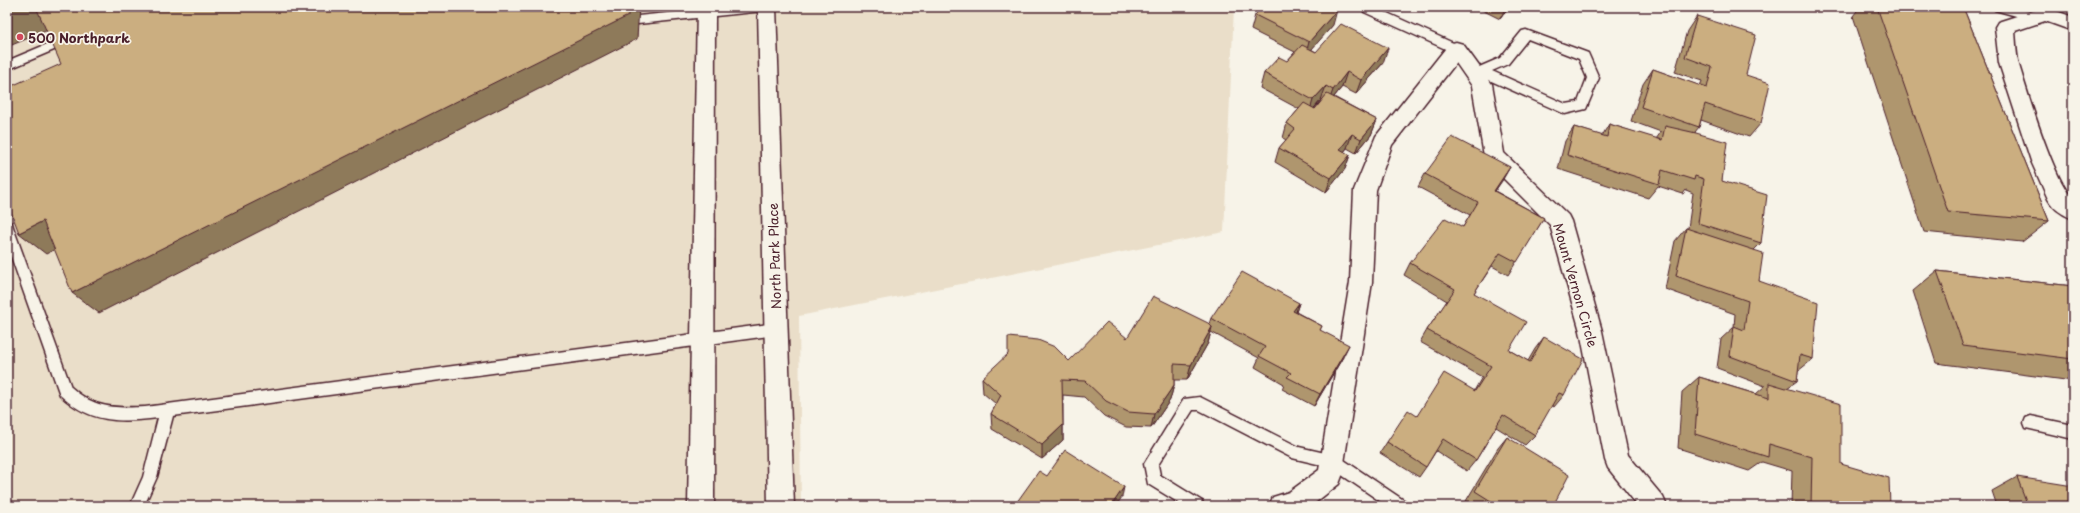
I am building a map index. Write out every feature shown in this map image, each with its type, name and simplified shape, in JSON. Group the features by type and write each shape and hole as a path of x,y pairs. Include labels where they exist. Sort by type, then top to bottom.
{"street":[{"name":"North Park Place","path":"766,7 781,506"},
{"path":"701,506 706,10"},
{"path":"2073,24 2045,14 2005,27 2009,63 2041,160 2059,199 2073,210"},
{"path":"1282,506 1296,502 1330,476 1361,282 1365,190 1383,142 1456,49"},
{"name":"Mount Vernon Circle","path":"1456,49 1477,73 1482,84 1494,156 1560,221 1591,331 1617,460 1654,506"}],"lane":[{"path":"638,20 706,10 766,7"},
{"path":"1999,7 2034,17"},
{"path":"1368,9 1456,49"},
{"path":"1526,34 1584,56 1593,78 1582,106 1565,109 1477,73 1504,60 1526,34"},
{"path":"7,66 64,41"},
{"path":"7,227 65,391 74,401 86,409 103,413 122,414 167,410 776,329"},
{"path":"1198,506 1153,479 1152,464 1189,404 1200,402 1297,453 1333,461 1400,506"},
{"path":"137,506 150,477 167,410"},
{"path":"2031,423 2073,432"}],"shaded area":[{"path":"7,7 1234,7 1224,232 799,316 801,506 7,506"}],"building":[{"path":"36,7 628,7 628,16 72,293 43,221 19,233 7,201 7,88 61,64"},
{"path":"1262,7 1331,7 1337,10 1309,42 1255,15"},
{"path":"1877,7 1963,7 2049,221 1948,212"},
{"path":"1697,16 1756,35 1746,75 1770,83 1761,123 1705,104 1699,127 1641,107 1653,69 1707,88 1712,67 1685,57"},
{"path":"1341,24 1388,48 1361,80 1347,72 1333,90 1326,86 1313,100 1264,73 1279,57 1287,61 1302,45 1316,52"},
{"path":"1327,94 1377,120 1361,139 1352,134 1340,149 1350,155 1331,178 1279,148 1295,129 1287,123 1304,103 1315,109"},
{"path":"1609,124 1662,140 1665,126 1727,142 1722,181 1767,195 1761,243 1698,223 1704,179 1695,176 1694,180 1662,170 1659,184 1567,155 1574,127 1607,137"},
{"path":"1452,137 1510,167 1494,191 1544,218 1517,262 1500,253 1474,293 1526,322 1509,350 1530,362 1544,337 1583,359 1564,395 1559,393 1535,435 1503,415 1476,460 1443,439 1426,467 1387,442 1408,410 1417,416 1444,373 1475,391 1491,366 1427,330 1455,289 1410,263 1445,218 1463,227 1478,202 1425,174"},
{"path":"1686,228 1763,253 1759,281 1818,302 1813,359 1800,355 1797,381 1730,356 1734,326 1744,330 1748,301 1676,276"},
{"path":"1937,271 2073,286 2073,359 1963,345"},
{"path":"1242,272 1299,303 1293,311 1322,326 1320,330 1349,345 1320,394 1287,377 1291,373 1259,356 1265,347 1211,318"},
{"path":"1153,296 1208,323 1212,327 1191,365 1174,364 1174,385 1154,414 1128,412 1106,401 1085,381 1062,380 1063,425 1042,445 991,414 1001,395 982,378 1008,354 1008,337 1038,340 1055,347 1069,361 1107,322 1127,338"},
{"path":"1699,377 1769,398 1769,383 1841,404 1841,464 1889,478 1890,506 1811,506 1812,457 1769,444 1768,457 1695,434"},
{"path":"1507,437 1569,475 1553,506 1499,506 1475,491"},
{"path":"1065,450 1124,487 1111,506 1014,506 1039,471 1047,476"},
{"path":"2017,477 2073,486 2073,506 2028,506"}],"place":[{"name":"500 Northpark","path":"20,37"}]}
